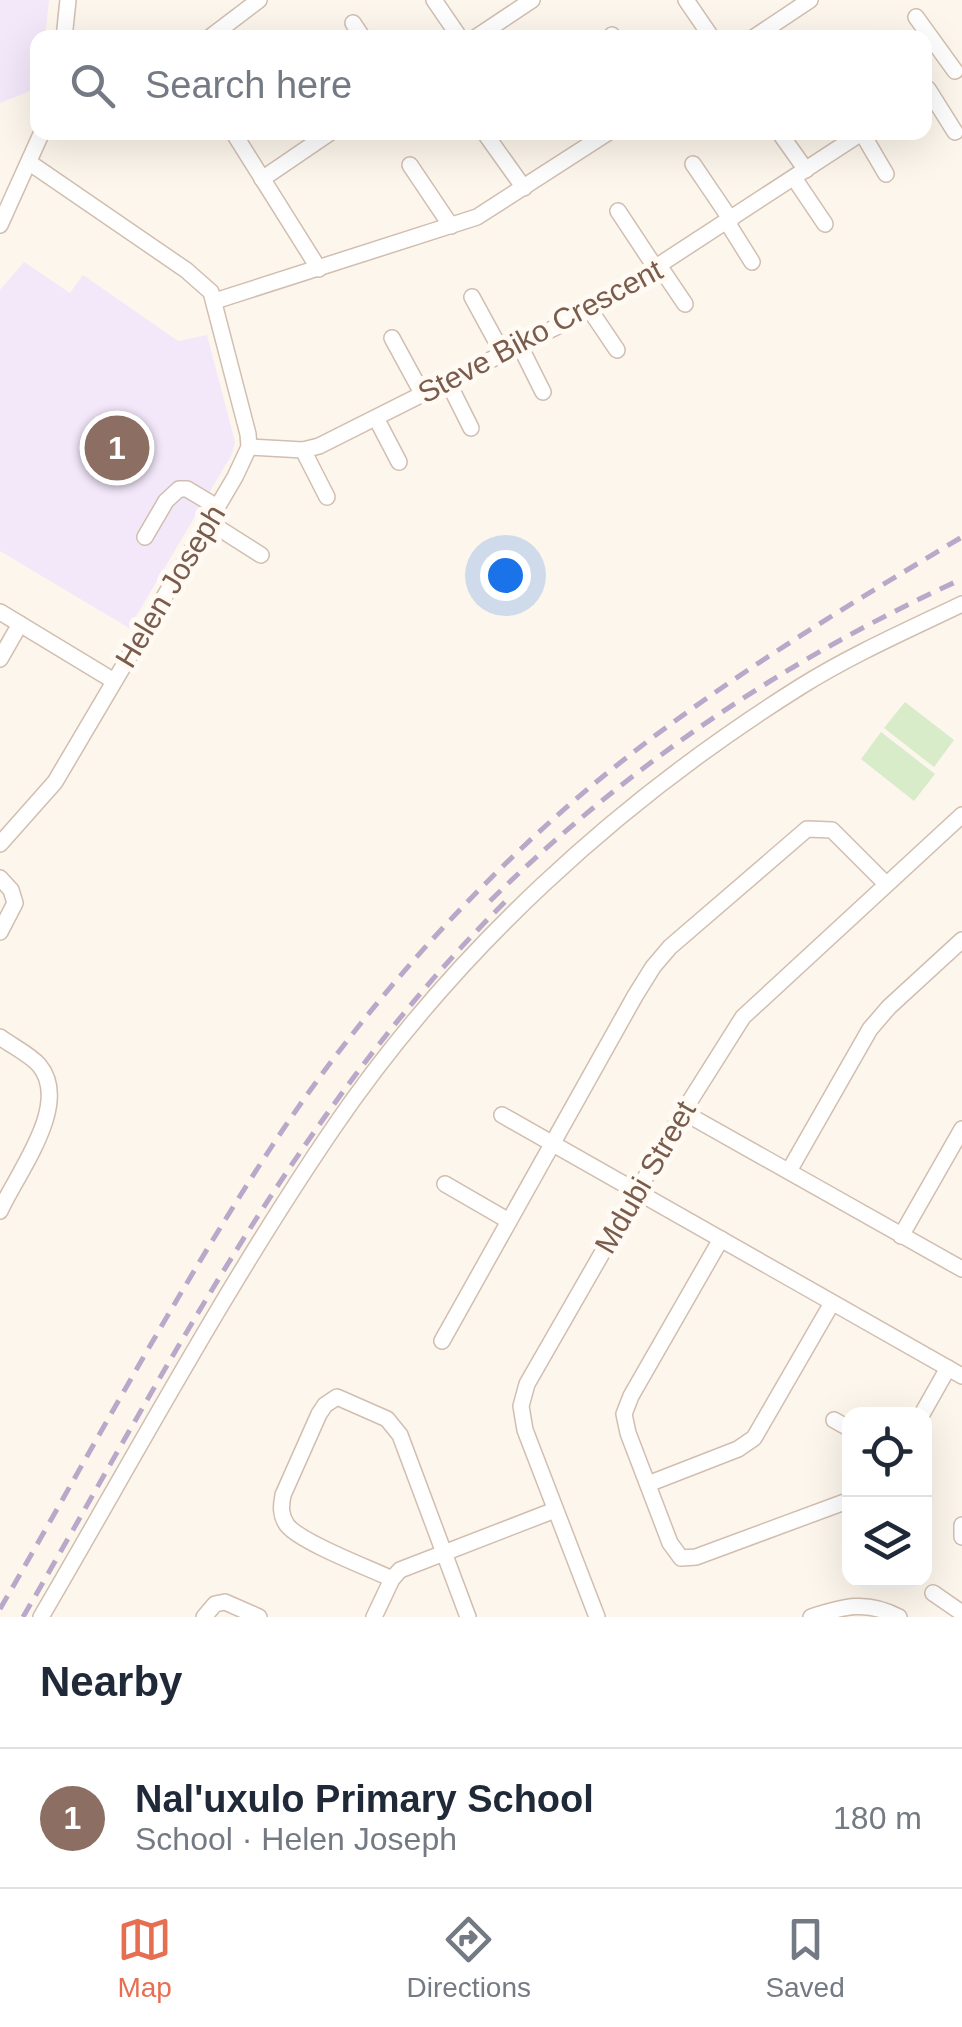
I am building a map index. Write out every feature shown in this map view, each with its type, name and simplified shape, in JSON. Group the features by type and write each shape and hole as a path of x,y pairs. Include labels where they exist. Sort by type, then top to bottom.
{"street":[{"path":"65,30 68,0"},
{"path":"434,0 455,30"},
{"path":"488,30 531,0"},
{"path":"686,0 707,30"},
{"path":"762,30 789,6 810,0"},
{"path":"219,30 254,1"},
{"path":"916,17 927,30"},
{"path":"353,22 358,30"},
{"path":"932,36 959,69 932,86"},
{"path":"932,99 955,132"},
{"path":"0,225 39,140"},
{"path":"237,140 319,268"},
{"path":"262,179 320,140"},
{"path":"490,140 524,188"},
{"path":"214,301 477,218 524,188 584,140"},
{"path":"784,140 825,224"},
{"name":"Steve Biko Crescent","path":"249,447 303,450 319,446 520,346 659,268 852,140"},
{"path":"867,140 886,174"},
{"path":"30,163 186,270 210,292 246,422 249,447"},
{"path":"693,164 752,262"},
{"path":"410,165 451,226"},
{"path":"618,211 685,304"},
{"path":"472,297 504,354"},
{"path":"590,310 616,350"},
{"path":"392,338 422,395"},
{"path":"520,346 543,392"},
{"path":"448,382 471,428"},
{"path":"376,418 399,462"},
{"name":"Helen Joseph","path":"0,844 55,782 249,447"},
{"path":"303,450 327,497"},
{"path":"144,537 166,501 179,489 186,489 262,556"},
{"path":"41,1617 214,1318 332,1130 412,1024 476,951 593,841 733,731 804,685 962,604"},
{"path":"0,612 114,680"},
{"path":"0,659 20,624"},
{"name":"Mdubi Street","path":"596,1617 521,1416 522,1397 534,1369 682,1112 743,1016 962,815"},
{"path":"442,1341 660,957 800,833 814,827 832,830 885,883"},
{"path":"0,878 11,890 15,903 0,932"},
{"path":"789,1172 870,1029 962,940"},
{"path":"0,1038 37,1063 45,1076 50,1100 44,1125 0,1211"},
{"path":"682,1112 962,1269"},
{"path":"502,1115 955,1372 928,1407"},
{"path":"901,1236 962,1129"},
{"path":"445,1184 509,1222"},
{"path":"720,1239 626,1406 624,1422 676,1554 687,1559 842,1503"},
{"path":"648,1484 738,1449 754,1438 832,1303"},
{"path":"392,1579 298,1535 283,1518 280,1507 284,1495 319,1414 331,1399 344,1398 394,1425 468,1617"},
{"path":"834,1420 842,1424"},
{"path":"374,1617 400,1570 556,1510"},
{"path":"962,1524 962,1537"},
{"path":"933,1593 962,1614"},
{"path":"204,1617 215,1604 226,1602 260,1617"},
{"path":"811,1617 868,1604 899,1617"}],"shaded area":[{"path":"0,0 49,0 46,30 30,30 30,91 0,103"},
{"path":"24,262 70,293 83,275 178,341 207,335 235,442 232,454 129,628 0,551 0,290"}],"green space":[{"path":"905,702 954,740 934,767 884,728"},
{"path":"881,732 935,774 914,801 861,759"}],"railway":[{"path":"0,1609 166,1318 272,1146 372,1009 447,923 569,805 662,730 760,662 962,537"},
{"path":"490,901 597,805 712,719 833,644 962,579"},
{"path":"23,1617 186,1333 303,1149 366,1061 435,976 510,897"}],"place":[{"name":"Nal'uxulo Primary School","path":"117,448"}]}
